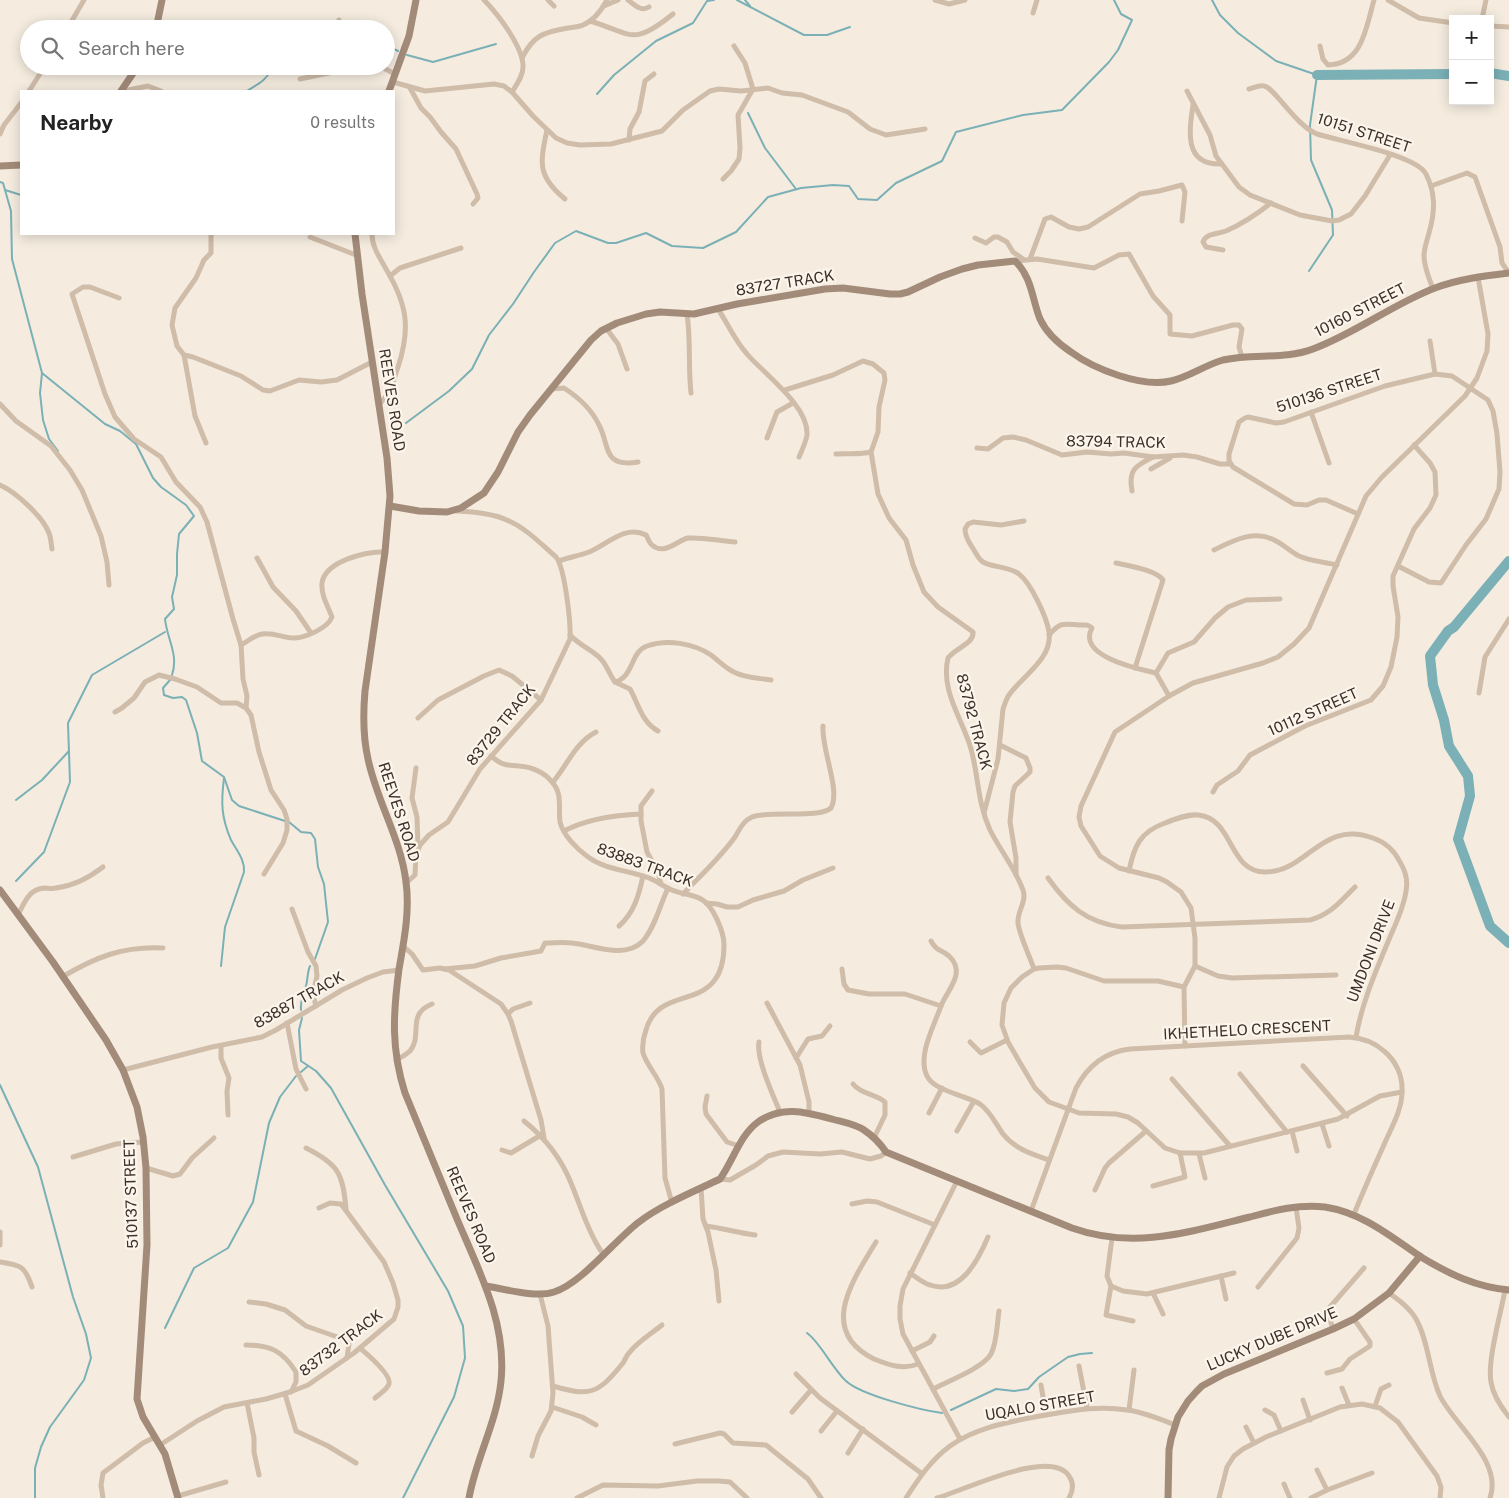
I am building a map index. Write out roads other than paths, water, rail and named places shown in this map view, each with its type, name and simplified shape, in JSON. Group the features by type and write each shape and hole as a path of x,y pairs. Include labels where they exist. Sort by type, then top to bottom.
{"street":[{"path":"72,20 84,0"},
{"path":"158,20 162,0"},
{"path":"395,74 411,28 416,0"},
{"path":"484,0 504,24 522,58 523,71 512,92"},
{"path":"548,0 554,6"},
{"path":"522,58 528,45 536,38 557,30 584,25 604,7 608,0"},
{"path":"604,7 618,0"},
{"path":"628,0 642,9 646,10 649,7"},
{"path":"935,0 949,4 965,0"},
{"path":"1033,14 1037,0"},
{"path":"1320,46 1322,59 1328,65 1346,61 1353,56 1360,43 1374,0"},
{"path":"1388,0 1405,12 1419,18 1449,22"},
{"path":"1483,15 1486,0"},
{"path":"590,21 630,36 652,30 673,14"},
{"path":"1494,26 1509,27"},
{"path":"723,179 731,171 738,159 740,148 738,115 753,89 745,63 734,46"},
{"path":"629,140 630,129 639,112 645,81 654,74"},
{"path":"30,90 39,75"},
{"path":"123,90 132,75"},
{"path":"300,79 319,75"},
{"path":"389,90 395,75"},
{"path":"392,82 426,91 494,84 504,86 512,92 547,130 562,141 580,145 604,145 662,131 670,125 680,112 714,90 741,91 768,88 785,94 808,96 848,112 870,129 886,135 925,129"},
{"path":"127,90 148,86 158,90"},
{"name":"10151 STREET","path":"1249,89 1266,86 1302,126 1316,134 1390,154 1424,170 1431,186 1434,210 1424,254 1426,268 1433,289"},
{"path":"410,88 421,108 433,120 460,156 477,194 478,198 473,204"},
{"path":"1187,91 1210,135 1216,156 1245,192 1309,218 1324,221 1339,220 1352,214 1390,154"},
{"path":"0,134 4,125 20,104"},
{"path":"1193,104 1190,128 1193,149 1197,156 1207,164 1222,164"},
{"path":"547,130 542,155 543,170 549,184 565,199"},
{"path":"0,166 20,165"},
{"path":"1431,186 1464,174 1470,173 1475,177 1500,247 1502,262 1509,273"},
{"path":"974,238 986,242 994,237 998,237 1007,242 1013,252 1027,259 1045,219 1051,217 1074,228 1088,228 1140,194 1182,185 1185,192 1182,221"},
{"path":"1223,250 1206,247 1202,242 1207,236 1226,231 1259,212 1270,203"},
{"path":"211,235 211,253 204,260 196,278 180,300 172,317 175,343 179,350 187,355 241,376 263,390 270,391 299,380 320,382 337,380 372,362"},
{"name":"REEVES ROAD","path":"355,235 356,255 389,474 390,506 366,691 364,734 368,761 396,838 406,884 406,917 394,1023 396,1060 405,1093 494,1307 499,1328 502,1359 501,1382 495,1410 469,1498"},
{"path":"372,235 374,247 390,276 403,306 406,323 404,346 386,398 379,404"},
{"path":"310,237 356,255"},
{"path":"390,276 400,268 462,248"},
{"name":"83727 TRACK","path":"390,506 428,512 455,510 476,499 488,488 518,432 591,340 606,328 627,319 646,314 660,312 687,314 830,289 862,290 890,294 905,293 940,277 978,265 1027,259 1065,262 1094,268 1122,254 1129,254 1153,296 1170,315 1170,334 1192,336 1238,325 1242,329 1239,347 1242,357"},
{"name":"10160 STREET","path":"1015,261 1027,278 1040,319 1046,329 1070,352 1098,368 1134,379 1163,382 1176,380 1217,362 1242,357 1294,355 1312,350 1341,338 1433,289 1461,280 1509,273"},
{"path":"1185,1046 1184,987 1195,966 1194,924 1188,902 1181,892 1159,878 1112,865 1094,850 1081,826 1079,818 1081,806 1113,734 1186,686 1270,660 1294,644 1312,623 1358,514 1373,486 1472,388 1484,361 1487,344 1487,328 1478,277"},
{"path":"119,298 90,287 83,287 72,294 105,394 115,417 134,439 161,457 176,482 197,503 204,514 241,645 243,678 247,696 246,708"},
{"path":"718,309 744,351 784,390 805,421 806,440 799,457"},
{"path":"687,314 691,393"},
{"path":"606,328 618,344 627,369"},
{"path":"1430,341 1435,374"},
{"path":"187,355 195,416 206,443"},
{"name":"83792 TRACK","path":"784,390 833,375 863,361 868,361 882,370 885,380 879,407 878,432 871,452 878,494 889,518 906,540 922,589 938,607 974,632 971,641 957,649 950,656 947,662 947,677 952,699 971,748 980,801 984,813 998,847 1016,876 1024,896 1024,902 1018,917 1018,926 1034,969"},
{"name":"510136 STREET","path":"1230,464 1229,454 1237,427 1242,419 1248,417 1279,423 1385,386 1435,374 1452,376 1472,388 1488,400 1494,417 1500,481 1492,509 1441,583 1429,582 1398,566"},
{"path":"551,389 564,388 590,410 602,431 604,444 609,455 624,462 638,462"},
{"path":"767,438 777,412 793,403"},
{"path":"0,404 16,421 51,446 78,484 101,536 107,562 109,585"},
{"path":"1311,412 1329,463"},
{"name":"83794 TRACK","path":"977,448 988,449 1003,438 1013,437 1026,440 1062,455 1087,452 1124,453 1153,457 1197,457 1220,464 1230,464"},
{"name":"10112 STREET","path":"1213,792 1217,785 1238,772 1248,757 1254,752 1305,726 1375,697 1388,674 1397,637 1398,617 1392,581 1416,525 1430,508 1436,495 1434,468 1414,445"},
{"path":"836,454 871,452"},
{"path":"1151,469 1173,456"},
{"path":"1132,491 1130,480 1133,471 1141,463 1153,457"},
{"path":"1230,464 1294,504 1307,504 1326,500 1358,514"},
{"path":"0,485 22,501 45,525 51,537 52,549"},
{"path":"455,510 486,514 509,521 536,540 559,561 592,551 611,539 632,531 646,535 652,545 657,547 672,547 680,541 689,538 734,542"},
{"path":"984,813 1000,745 1005,702 1011,692 1043,655 1049,643 1049,634 1040,608 1023,578 1009,568 982,561 971,546 965,532 966,526 973,522 1001,525 1024,520"},
{"path":"1214,550 1238,538 1261,536 1277,542 1301,557 1336,565"},
{"path":"241,645 262,634 274,633 295,638 328,624 332,619 322,589 326,573 337,564 356,556 369,552 385,552"},
{"path":"256,558 273,587 296,611 310,633"},
{"name":"83729 TRACK","path":"418,848 425,838 448,822 477,774 541,700 569,643 570,635 563,577 559,561"},
{"path":"1116,563 1151,572 1163,580 1135,668"},
{"path":"1156,673 1165,656 1194,642 1219,614 1234,604 1253,600 1280,599"},
{"path":"1479,693 1484,658 1509,618"},
{"path":"1049,634 1063,623 1090,626 1092,628 1089,636 1097,651 1112,660 1156,673 1169,696"},
{"path":"570,635 604,662 615,682 630,689 638,710 648,724 658,731"},
{"path":"615,682 624,678 642,649 649,645 671,643 699,648 739,674 770,680"},
{"path":"418,718 438,700 499,670 512,676 541,700"},
{"path":"115,712 134,698 145,682 160,675 175,678 197,687 221,703 237,703 246,708 251,715 259,752 271,790 287,819 287,830 283,843 264,874"},
{"path":"684,894 721,855 743,823 748,820 770,814 820,814 831,808 834,797 823,740 823,726"},
{"path":"553,782 583,740 596,732"},
{"path":"1000,745 1026,758 1030,768 1030,772 1013,789 1010,822 1016,858 1016,876"},
{"path":"491,756 504,764 525,767 543,773 553,782 560,798 560,819 564,831 573,826 614,815 641,814"},
{"path":"406,884 415,875 418,848 417,817 412,798 416,768"},
{"path":"652,791 641,806 641,814 647,852 658,872 661,884"},
{"name":"UMDONI DRIVE","path":"1129,871 1136,845 1146,832 1156,826 1191,815 1206,817 1217,824 1227,836 1239,860 1258,872 1271,872 1285,868 1322,843 1339,835 1360,834 1386,844 1392,849 1401,863 1406,879 1406,891 1399,915 1365,998 1356,1038"},
{"name":"83883 TRACK","path":"564,831 583,853 596,862 643,876 668,888 700,898 706,903 717,921 723,936 724,949 719,972 708,987 663,1006 647,1026 643,1041 644,1056 660,1081 662,1090 665,1178 672,1203"},
{"path":"18,915 23,903 34,891 43,888 55,889 72,884 103,867"},
{"path":"706,903 738,907 753,900 784,891 802,880 833,868"},
{"path":"619,926 628,916 636,901 643,876"},
{"path":"1048,878 1059,894 1075,910 1104,924 1122,927 1310,920 1323,916 1332,910 1355,887"},
{"path":"403,946 412,954 423,970 475,966 501,958 541,951 545,943 572,943 620,951 640,943 646,936 668,888"},
{"name":"510137 STREET","path":"0,890 100,1030 123,1070 137,1107 144,1142 146,1168 146,1276 137,1396 142,1417 160,1445 168,1462 178,1497"},
{"path":"292,909 308,952 316,966 317,976 313,994 316,1006"},
{"path":"931,941 937,950 951,958 956,972 955,982 940,1006 925,1051 924,1070 934,1084 974,1101 986,1110 1012,1143 1023,1150 1049,1160"},
{"path":"62,977 80,966 111,953 129,949 163,948"},
{"path":"1195,966 1218,976 1232,978 1336,975"},
{"path":"1184,987 1158,981 1104,981 1066,968 1034,969 1015,983 1007,995 1002,1018 1007,1040 1040,1094 1049,1102 1079,1114 1121,1115 1132,1119 1165,1148 1180,1154 1199,1154 1322,1124 1347,1116 1376,1098 1402,1092"},
{"path":"444,969 449,970 496,1001 508,1014 540,1120 542,1136"},
{"path":"842,969 845,986 848,990 869,994 905,994 940,1006"},
{"name":"83887 TRACK","path":"123,1070 212,1047 262,1037 342,990 382,972 399,970"},
{"path":"508,1014 530,1003"},
{"path":"767,1003 796,1058 801,1071 810,1113"},
{"path":"396,1060 412,1049 419,1015 425,1007 432,1004"},
{"path":"287,1024 296,1069 306,1089"},
{"path":"796,1058 808,1039 822,1036 830,1026"},
{"name":"IKHETHELO CRESCENT","path":"1031,1211 1067,1110 1080,1080 1089,1068 1114,1052 1185,1046 1356,1038 1375,1044 1392,1058 1399,1072 1402,1092 1397,1115 1354,1214"},
{"path":"970,1042 982,1053 1007,1040"},
{"path":"759,1042 759,1051 766,1076 780,1112"},
{"path":"221,1046 221,1058 229,1078 227,1091 228,1115"},
{"path":"1303,1066 1347,1116"},
{"path":"1240,1074 1289,1131 1297,1151"},
{"path":"1172,1079 1230,1146"},
{"path":"854,1084 862,1092 880,1098 884,1102 885,1115 874,1138"},
{"path":"928,1113 942,1088"},
{"path":"706,1096 706,1114 728,1142 739,1146"},
{"path":"957,1131 974,1101"},
{"path":"486,1286 540,1294 552,1293 570,1285 640,1221 720,1179 753,1126 766,1117 780,1112 796,1110 857,1126 874,1138 886,1152 1093,1235 1112,1238 1157,1238 1296,1207 1324,1207 1354,1214 1373,1223 1440,1268 1471,1283 1507,1290 1490,1373 1492,1388 1509,1417"},
{"path":"524,1121 542,1136 567,1175 586,1221 603,1254"},
{"path":"1322,1124 1329,1146"},
{"path":"1096,1190 1101,1176 1109,1163 1146,1131"},
{"path":"502,1150 510,1153 542,1136"},
{"path":"146,1168 164,1174 181,1174 192,1158 214,1138"},
{"path":"73,1157 116,1144 144,1142"},
{"path":"306,1148 327,1160 340,1175 344,1187 346,1210"},
{"path":"720,1179 730,1180 752,1168 764,1158 783,1152 820,1154 842,1152 870,1159 881,1156 886,1152"},
{"path":"1153,1186 1185,1177 1180,1154"},
{"path":"1199,1154 1205,1178"},
{"path":"957,1181 903,1289 900,1319 903,1334 960,1439"},
{"path":"702,1188 703,1219 716,1270 719,1301"},
{"path":"852,1204 867,1201 877,1202 935,1225"},
{"path":"319,1208 336,1202 341,1204 346,1210"},
{"path":"1258,1287 1297,1238 1299,1228 1296,1207"},
{"name":"83732 TRACK","path":"160,1445 196,1421 224,1407 288,1393 308,1385 360,1348 394,1319 398,1300 384,1262 346,1210"},
{"path":"706,1226 755,1235"},
{"path":"0,1232 0,1245"},
{"path":"910,1273 931,1286 942,1287 951,1284 961,1278 975,1264 988,1237"},
{"path":"1112,1238 1107,1276 1111,1286 1106,1316 1133,1321"},
{"path":"876,1242 846,1300 843,1313 845,1329 851,1342 857,1349 877,1360 898,1367 911,1367 918,1364"},
{"name":"LUCKY DUBE DRIVE","path":"1168,1498 1169,1450 1175,1425 1188,1401 1202,1386 1212,1379 1354,1319 1389,1292 1420,1256"},
{"path":"0,1262 21,1267 27,1273 32,1287"},
{"path":"1333,1329 1328,1313 1330,1307 1364,1268"},
{"path":"1111,1286 1133,1293 1153,1293 1234,1273"},
{"path":"1221,1276 1226,1299"},
{"path":"1389,1292 1405,1305 1416,1319 1439,1393 1488,1464 1492,1486 1490,1498"},
{"path":"1153,1293 1163,1314"},
{"path":"532,1456 538,1436 552,1407 553,1386 548,1326 540,1294"},
{"path":"249,1302 278,1307 311,1329 343,1339 349,1344 346,1358"},
{"path":"933,1389 981,1364 989,1357 993,1346 999,1311"},
{"path":"1328,1373 1342,1369 1350,1359 1370,1346 1370,1342 1354,1319"},
{"path":"553,1386 577,1393 585,1393 599,1388 624,1362 630,1352 662,1325"},
{"path":"912,1352 930,1342 934,1336"},
{"path":"246,1345 271,1348 281,1354 296,1372 296,1382 288,1393 296,1431 328,1446 356,1463"},
{"path":"360,1348 385,1373 389,1380 385,1390 375,1398"},
{"path":"1079,1366 1087,1408"},
{"path":"1130,1410 1134,1370"},
{"path":"796,1374 811,1390 837,1411 922,1473"},
{"path":"1041,1385 1046,1415"},
{"path":"1375,1406 1381,1389 1390,1385"},
{"path":"1342,1388 1349,1405"},
{"path":"792,1412 811,1390"},
{"path":"1303,1400 1310,1420"},
{"path":"247,1403 259,1475"},
{"path":"1219,1498 1224,1475 1231,1460 1239,1452 1254,1443 1310,1420 1349,1405 1362,1404 1375,1406 1385,1411 1398,1422 1440,1482 1440,1498"},
{"path":"552,1407 577,1415 596,1425"},
{"name":"UQALO STREET","path":"906,1498 922,1473 943,1451 960,1439 992,1426 1098,1407 1130,1410 1175,1425"},
{"path":"1265,1410 1274,1415 1282,1431"},
{"path":"821,1431 837,1411"},
{"path":"1246,1427 1254,1443"},
{"path":"848,1453 863,1429"},
{"path":"675,1444 720,1433 724,1434 734,1443 766,1445 808,1479 822,1498"},
{"path":"103,1498 101,1485 103,1473 143,1443 155,1438"},
{"path":"937,1498 1002,1474 1050,1465 1064,1470 1071,1478 1072,1489 1069,1498"},
{"path":"1317,1470 1327,1490"},
{"path":"1311,1498 1372,1473"},
{"path":"577,1498 603,1485 658,1486 718,1481 734,1484 747,1498"},
{"path":"178,1497 226,1482"},
{"path":"1284,1484 1290,1498"}],"waterway":[{"path":"597,94 614,75 656,41 693,23 707,1 714,0"},
{"path":"737,0 804,35 827,35 850,27"},
{"path":"745,0 750,6"},
{"path":"406,423 449,391 472,369 489,335 555,243 576,231 608,243 616,243 646,233 672,246 703,248 736,232 768,197 801,188 833,185 849,186 858,199 877,200 896,183 942,161 956,132 1023,115 1062,110 1109,62 1118,50 1132,20 1121,14 1114,0"},
{"path":"1212,0 1220,15 1238,33 1276,61 1317,75 1310,125 1311,160 1332,210 1333,235 1309,271"},
{"path":"407,55 433,62 496,44"},
{"path":"1317,75 1449,74"},
{"path":"1494,74 1509,76"},
{"path":"248,90 267,75"},
{"path":"748,113 765,148 796,189"},
{"path":"0,182 3,183 11,211 12,259 42,373 40,393 43,420 49,439 58,451"},
{"path":"5,190 20,195"},
{"path":"42,373 105,424 120,431 136,444 153,478 161,487 186,505 194,516 179,534 177,575 172,597 174,609 165,619 174,661 172,675"},
{"path":"1509,561 1454,627 1448,631 1430,656 1433,685 1444,720 1449,746 1468,776 1470,796 1458,839 1490,926 1509,943"},
{"path":"16,881 44,852 70,782 68,723 92,675 165,632"},
{"path":"170,680 163,688 164,695 173,698 182,697 186,700 197,733 202,761 224,777 232,800 239,806 285,821"},
{"path":"16,800 42,780 69,751"},
{"path":"221,966 225,927 244,872 242,860 231,840 224,817 222,802 224,778"},
{"path":"289,822 301,832 311,833 315,839 318,867 324,884 328,922 315,959"},
{"path":"301,1010 310,966"},
{"path":"302,1018 299,1030 301,1061 316,1071 331,1088 385,1185 448,1291 463,1326 465,1358 454,1397 403,1498"},
{"path":"301,1072 308,1066"},
{"path":"165,1328 194,1268 228,1248 253,1202 269,1123 280,1097 296,1076"},
{"path":"0,1085 38,1167 73,1297 86,1334 91,1358 84,1380 50,1427 41,1447 35,1468 35,1498"},
{"path":"807,1333 817,1342 841,1376 854,1386 891,1401 942,1413"},
{"path":"951,1410 996,1389 1014,1391 1028,1389 1039,1377 1068,1357 1092,1353"}]}
